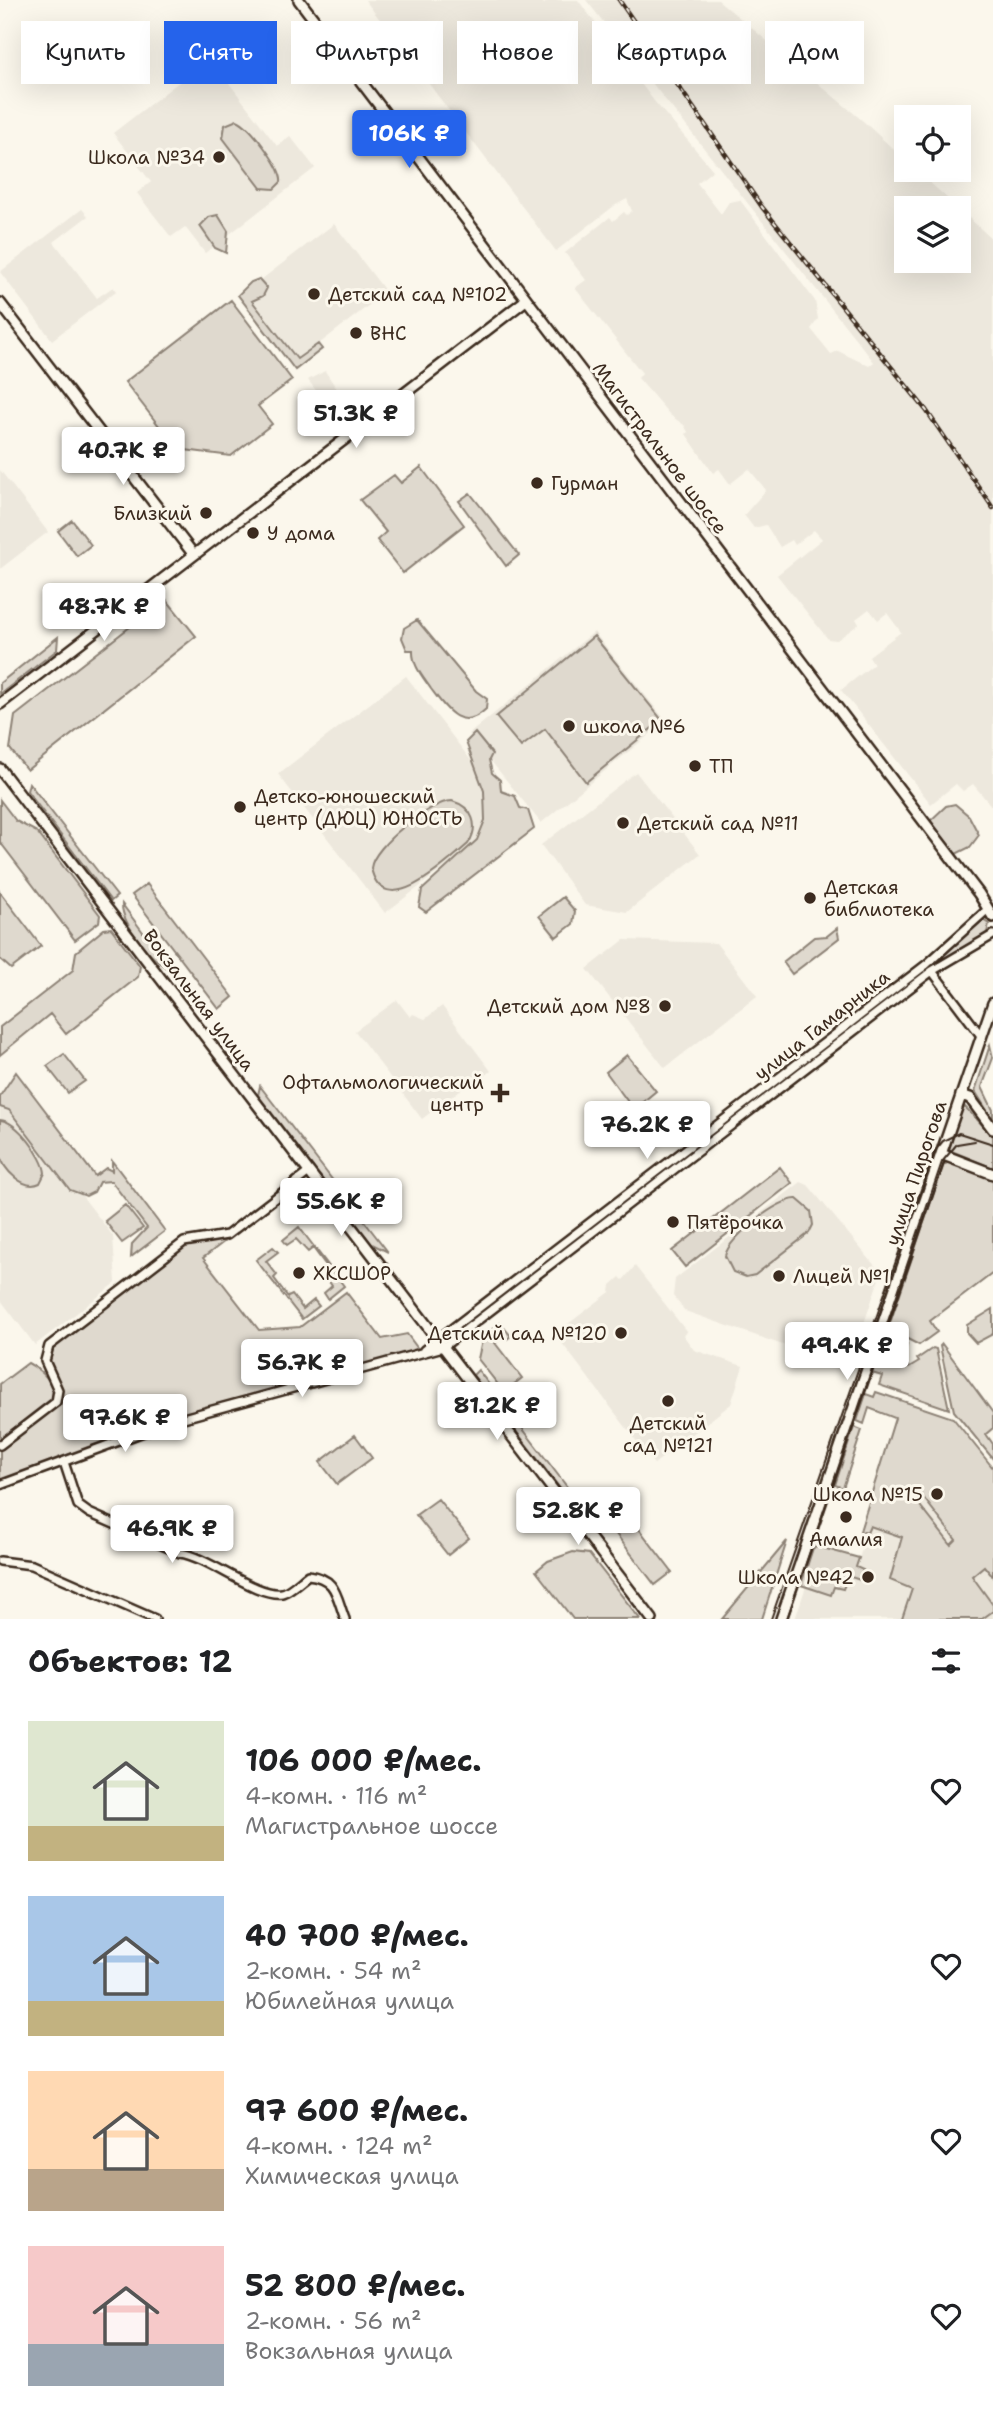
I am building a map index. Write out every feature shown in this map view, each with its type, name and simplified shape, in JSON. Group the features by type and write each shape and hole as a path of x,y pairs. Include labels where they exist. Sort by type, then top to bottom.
{"main road":[{"name":"Магистральное шоссе","path":"299,0 990,913"},
{"path":"0,704 526,300"},
{"path":"0,303 194,555"},
{"name":"Вокзальная улица","path":"0,769 652,1619"},
{"path":"993,1003 961,1095 970,1098 993,1129"},
{"name":"улица Пирогова","path":"781,1619 961,1095"},
{"path":"941,1154 993,1174"}],"street":[{"name":"улица Гамарника","path":"440,1343 990,913"},
{"path":"960,934 971,938 970,948"},
{"name":"улица Гамарника","path":"440,1343 932,971 993,935"},
{"path":"932,971 982,1037"},
{"path":"0,1445 56,1402 58,1390 45,1361 49,1346 184,1242 227,1235 309,1172"},
{"path":"0,1485 176,1420 421,1353 440,1343"},
{"path":"64,1462 78,1506 89,1514 180,1553 194,1555 274,1593 285,1593 308,1575 321,1576 331,1582 345,1619"},
{"path":"0,1561 32,1564 155,1619"}],"shaded area":[{"path":"365,0 541,0 544,4 549,0 578,0 594,21 592,84 641,84 713,170 697,183 721,214 729,202 740,200 815,301 818,319 811,329 831,354 838,351 869,366 874,362 653,84 751,84 751,28 765,39 765,84 819,84 894,150 894,182 929,182 945,196 894,196 894,273 971,273 971,220 993,240 993,808 973,784 963,791 956,784 931,804 841,690 874,664 869,656 901,632 887,613 878,620 869,609 856,619 859,624 837,640 828,639 777,575 822,539 814,530 795,545 792,540 780,547 766,525 754,528 744,515 766,490 749,469 730,484 719,469 713,473 686,434 688,432 684,425 670,415 638,378 642,373 575,288 586,280 565,253 610,217 613,221 624,212 627,215 632,211 627,199 556,251 429,84 443,84 443,21 381,21"},
{"path":"586,0 718,0 743,21 603,21"},
{"name":"Школа №34","path":"176,84 230,84 277,146 290,136 315,168 205,253 185,227 171,237 137,193 151,182 113,133"},
{"path":"237,120 257,138 277,168 281,182 274,189 261,188 223,138 225,125"},
{"path":"82,209 88,216 54,242 97,298 113,287 116,291 52,340 0,272"},
{"path":"218,215 228,231 226,253 215,248 200,226 209,217"},
{"name":"Детский сад №102","path":"334,224 386,292 293,364 241,295"},
{"path":"259,279 267,288 263,296 252,301 297,359 318,344 322,349 295,370 238,295 251,282"},
{"path":"231,300 292,380 258,406 272,424 231,456 177,449 125,382"},
{"path":"325,371 337,389 345,390 352,398 333,413 308,380"},
{"path":"421,467 464,525 403,573 377,540 386,532 360,500 394,475 401,483"},
{"path":"0,470 48,532 0,569"},
{"path":"470,493 519,555 506,566 459,501"},
{"path":"72,520 91,545 77,556 58,531"},
{"path":"166,599 196,636 27,770 10,749 15,716"},
{"path":"417,620 476,691 487,699 486,709 477,716 469,719 455,716 442,704 416,666 413,650 407,650 402,638 404,628"},
{"name":"школа №6","path":"594,632 666,721 541,823 469,734"},
{"name":"школа №6","path":"594,636 662,720 586,782 545,729 521,747 496,717"},
{"path":"58,637 57,650 0,694 0,683"},
{"path":"406,676 513,815 385,913 278,774"},
{"path":"475,733 492,754 489,760 492,773 500,780 501,791 515,796 520,808 528,810 534,829 426,912 419,907 422,890 477,840 485,820 484,791 466,742"},
{"name":"Детский сад №11","path":"636,772 700,854 627,912 585,905 541,845"},
{"path":"29,783 117,896 111,901 27,791"},
{"path":"0,800 16,821 37,832 100,915 99,922 75,940 0,842"},
{"path":"452,801 465,808 472,818 474,831 468,844 416,884 402,890 388,890 378,884 371,868 382,848 418,816"},
{"path":"955,804 969,816 979,835 970,847 956,854 930,821 946,806"},
{"path":"147,884 233,997 219,1009 132,895"},
{"path":"0,892 41,946 11,969 0,959"},
{"path":"563,897 575,911 573,924 556,937 539,916"},
{"path":"122,904 172,971 156,960 140,942 127,922"},
{"path":"983,920 989,924 987,933 930,969 781,1082"},
{"path":"111,928 140,966 138,977 66,1034 50,1014 0,1055 0,1027 73,970 76,952 104,929"},
{"path":"837,928 839,938 792,974 783,962 814,937 827,936"},
{"path":"624,940 716,943 757,996 665,1068 587,969"},
{"path":"397,1000 410,1017 413,1014 425,1019 442,1006 491,1071 475,1084 472,1081 422,1119 355,1031"},
{"path":"990,1045 993,1058 982,1087 993,1110 993,1120 975,1091"},
{"path":"64,1054 85,1081 68,1093 47,1066"},
{"path":"627,1055 656,1091 638,1106 631,1106 606,1072"},
{"path":"16,1072 95,1176 106,1168 112,1171 112,1161 165,1231 131,1257 132,1244 147,1228 111,1181 99,1182 94,1192 86,1196 70,1190 9,1110 0,1107 0,1096"},
{"path":"260,1086 388,1252 372,1244 258,1095"},
{"path":"6,1097 113,1236 116,1283 35,1345 0,1299 0,1101"},
{"path":"965,1107 993,1136 993,1168 949,1150 960,1111"},
{"path":"0,1120 14,1126 35,1149 45,1173 40,1183 34,1185 21,1182 5,1166 0,1154"},
{"path":"951,1160 993,1178 993,1273 930,1321 937,1332 919,1345 888,1329 943,1166"},
{"path":"780,1167 792,1183 685,1267 672,1251"},
{"name":"Лицей №1","path":"801,1182 808,1185 881,1273 849,1368 685,1311 673,1296 675,1279"},
{"path":"797,1199 811,1211 813,1225 809,1233 755,1275 746,1277 733,1272 725,1256 735,1239 767,1212 789,1200"},
{"path":"125,1205 143,1228 122,1243 105,1221"},
{"path":"299,1227 344,1286 328,1299 324,1293 332,1286 322,1271 327,1267 313,1248 308,1252 296,1239 287,1245 283,1240"},
{"path":"229,1238 203,1258 259,1330 300,1327 346,1292 382,1339 407,1334 421,1353 176,1420 0,1485 0,1445 56,1402 58,1389 45,1361 49,1346 184,1242"},
{"path":"273,1247 278,1252 266,1261 288,1297 292,1295 303,1309 314,1300 319,1306 302,1319 256,1260"},
{"path":"635,1266 687,1332 683,1335 694,1350 743,1366 731,1404 654,1464 555,1334 610,1292 611,1285 620,1277 623,1280"},
{"path":"993,1309 993,1334 976,1343 967,1333 967,1325"},
{"path":"500,1323 511,1336 507,1339 504,1336 495,1343 522,1378 504,1392 478,1359 483,1336"},
{"path":"886,1334 907,1344 903,1360 909,1368 919,1362 917,1359 933,1348 936,1349 949,1409 879,1385 882,1376 872,1373"},
{"path":"942,1344 993,1413 993,1428 986,1434 993,1444 993,1459 954,1411 940,1346"},
{"path":"28,1363 46,1376 55,1396 0,1439 0,1384"},
{"path":"478,1370 574,1496 569,1500 473,1375"},
{"name":"Школа №15","path":"876,1392 953,1418 993,1468 993,1577 984,1566 972,1576 993,1605 993,1611 982,1619 902,1619 912,1589 890,1580 902,1537 870,1526 867,1533 860,1531 895,1418 869,1408 864,1424 857,1421 866,1394 874,1397","holes":["916,1488 956,1540 951,1545 910,1493"]},
{"name":"Школа №15","path":"953,1418 993,1468 993,1619 795,1619 819,1547 859,1558 904,1429"},
{"path":"854,1427 862,1430 843,1488 835,1485"},
{"path":"355,1435 372,1458 337,1484 320,1462"},
{"path":"610,1491 672,1572 655,1585 593,1504"},
{"path":"438,1499 469,1538 448,1555 416,1515"},
{"path":"787,1541 762,1619 722,1619"},
{"path":"819,1547 859,1558 856,1567 863,1570 860,1580 848,1576 843,1589 834,1587 831,1595 801,1585 813,1548"},
{"path":"573,1552 589,1554 640,1619 573,1619 536,1571 548,1561"}],"tram line":[{"path":"771,1619 934,1152 943,1141 959,1133 993,1144"},
{"path":"787,1619 942,1162 957,1144 975,1141"}],"railway":[{"path":"619,0 762,207 926,410 993,508"}],"place":[{"name":"Школа №34","path":"219,157"},
{"name":"Детский сад №102","path":"314,294"},
{"name":"ВНС","path":"356,333"},
{"name":"Гурман","path":"537,483"},
{"name":"Близкий","path":"206,513"},
{"name":"У дома","path":"253,533"},
{"name":"школа №6","path":"569,726"},
{"name":"ТП","path":"695,766"},
{"name":"Детско-юношеский центр (ДЮЦ) ЮНОСТЬ","path":"240,807"},
{"name":"Детский сад №11","path":"623,823"},
{"name":"Детская библиотека","path":"810,898"},
{"name":"Детский дом №8","path":"665,1006"},
{"name":"Офтальмологический центр","path":"500,1093"},
{"name":"Пятёрочка","path":"673,1222"},
{"name":"ХКСШОР","path":"299,1273"},
{"name":"Лицей №1","path":"779,1276"},
{"name":"Детский сад №120","path":"621,1333"},
{"name":"Детский сад №121","path":"668,1401"},
{"name":"Школа №15","path":"937,1494"},
{"name":"Амалия","path":"846,1517"},
{"name":"Школа №42","path":"868,1577"}]}
